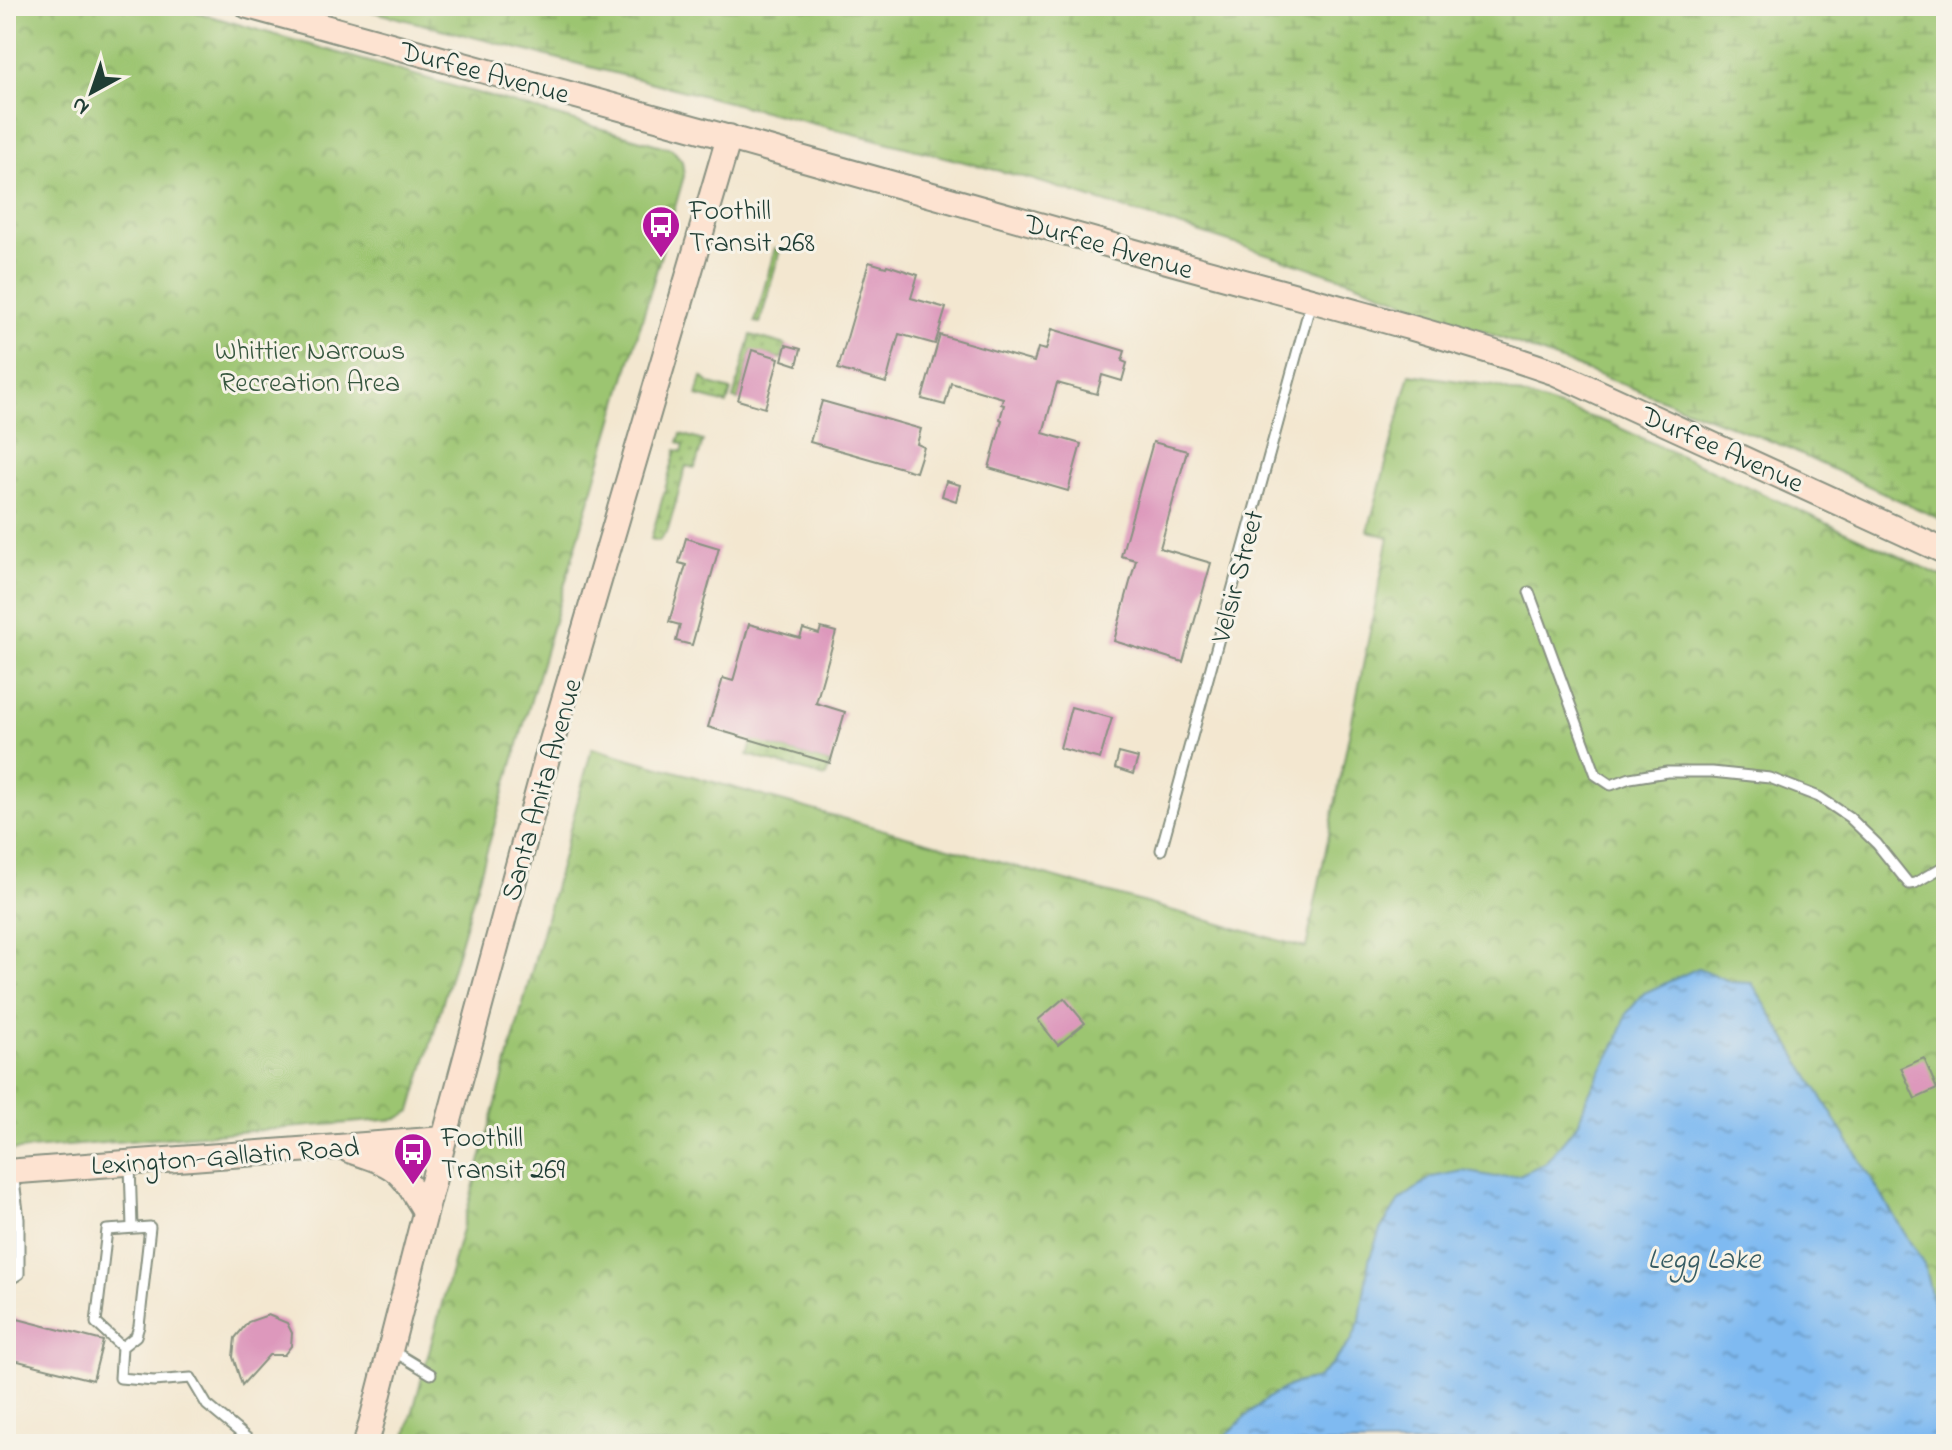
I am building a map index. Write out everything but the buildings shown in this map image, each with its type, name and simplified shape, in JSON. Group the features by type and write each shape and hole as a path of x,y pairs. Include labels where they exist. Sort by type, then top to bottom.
{"main road":[{"name":"Durfee Avenue","path":"248,6 1432,333 1556,373 1946,552"},
{"name":"Santa Anita Avenue","path":"366,1444 547,758 729,137"},
{"name":"Lexington-Gallatin Road","path":"9,1172 444,1139"},
{"path":"339,1146 388,1162 406,1179 425,1211"}],"lane":[{"name":"Velsir Street","path":"1161,850 1311,302"},
{"path":"1529,592 1596,775 1604,782 1611,785 1630,778 1667,772 1712,772 1770,778 1819,797 1849,817 1877,844 1909,884 1946,865"},
{"path":"130,1162 132,1227"},
{"path":"6,1282 19,1274 19,1219 9,1172"},
{"path":"122,1347 96,1323 107,1230 150,1227 139,1326 136,1336 122,1347 120,1378 154,1381 191,1378 207,1405 254,1444"},
{"path":"390,1349 431,1374"}],"green space":[{"name":"Whittier Narrows Recreation Area","path":"6,6 175,6 672,149 682,161 684,176 411,1111 397,1119 6,1151"},
{"path":"351,6 1946,6 1946,522 1776,443 1352,281 1031,179"},
{"path":"775,248 780,250 760,323 755,322"},
{"path":"751,335 786,345 782,359 752,351 738,400 733,399"},
{"path":"1410,374 1494,386 1609,423 1946,578 1946,1444 404,1444 592,748 1306,948 1389,537 1368,531"},
{"path":"702,377 710,384 731,390 727,404 697,396"},
{"path":"681,434 703,441 695,468 686,466 668,530 659,541 651,539 676,450 682,452 684,445 678,442"},
{"path":"756,730 772,746 830,763 826,777 748,755"}],"water":[{"name":"Legg Lake","path":"1698,968 1731,982 1752,983 1924,1265 1942,1339 1944,1399 1940,1444 1218,1444 1262,1402 1288,1386 1316,1379 1352,1340 1360,1320 1369,1260 1380,1230 1399,1201 1432,1177 1463,1171 1496,1177 1519,1175 1545,1163 1579,1122 1586,1099 1617,1041 1627,1013 1644,993"}],"place":[{"name":"Foothill Transit 268","path":"661,259"},
{"name":"Foothill Transit 269","path":"413,1186"}]}
